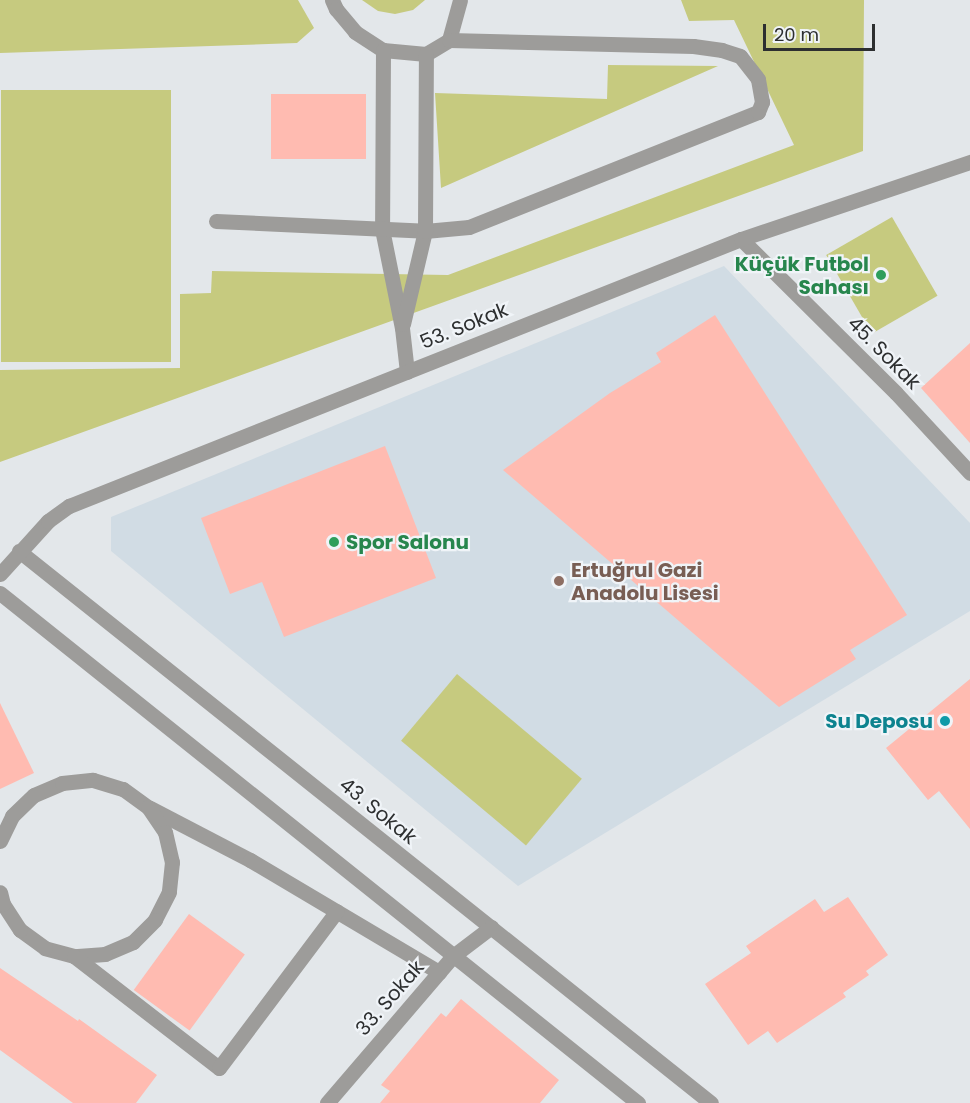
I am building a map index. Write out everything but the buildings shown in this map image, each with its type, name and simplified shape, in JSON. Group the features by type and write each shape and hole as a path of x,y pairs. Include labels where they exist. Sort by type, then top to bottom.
{"street":[{"path":"216,221 425,231 469,227 758,112 762,102 758,79 740,56 722,50 693,46 449,40 426,54 383,50 355,32 336,9 332,0"},
{"path":"449,40 460,0"},
{"path":"383,50 382,229 402,328 407,372"},
{"path":"402,328 425,231 426,54"},
{"name":"53. Sokak","path":"0,574 48,520 69,506 741,239 970,162"},
{"name":"45. Sokak","path":"741,239 896,393 970,473"},
{"name":"43. Sokak","path":"19,551 711,1103"},
{"path":"0,593 638,1103"},
{"path":"0,841 12,816 34,795 63,783 93,780 123,789 148,807 250,860 439,972"},
{"path":"0,892 3,904 20,930 45,948 74,956 105,954 133,942 155,920 169,892 172,862 165,832 148,807"},
{"path":"74,956 219,1068 337,911"},
{"name":"33. Sokak","path":"327,1103 453,956 491,927"}],"shaded area":[{"name":"Ertuğrul Gazi Anadolu Lisesi","path":"724,266 970,523 970,611 518,886 111,551 111,517"}],"green space":[{"path":"0,0 298,0 314,28 297,43 0,53"},
{"path":"362,0 425,0 413,10 395,14 378,11"},
{"path":"681,0 864,0 863,151 0,462 0,370 180,368 180,294 211,293 212,271 448,275 794,145 734,20 689,21"},
{"path":"608,65 718,66 441,188 435,93 607,99"},
{"path":"1,90 171,90 171,362 1,362"},
{"name":"Küçük Futbol Sahası","path":"892,217 938,296 872,334 826,255"},
{"path":"457,674 582,779 526,845 401,741"}],"place":[{"name":"Küçük Futbol Sahası","path":"881,275"},
{"name":"Spor Salonu","path":"334,542"},
{"name":"Ertuğrul Gazi Anadolu Lisesi","path":"559,581"},
{"name":"Su Deposu","path":"945,721"}]}
